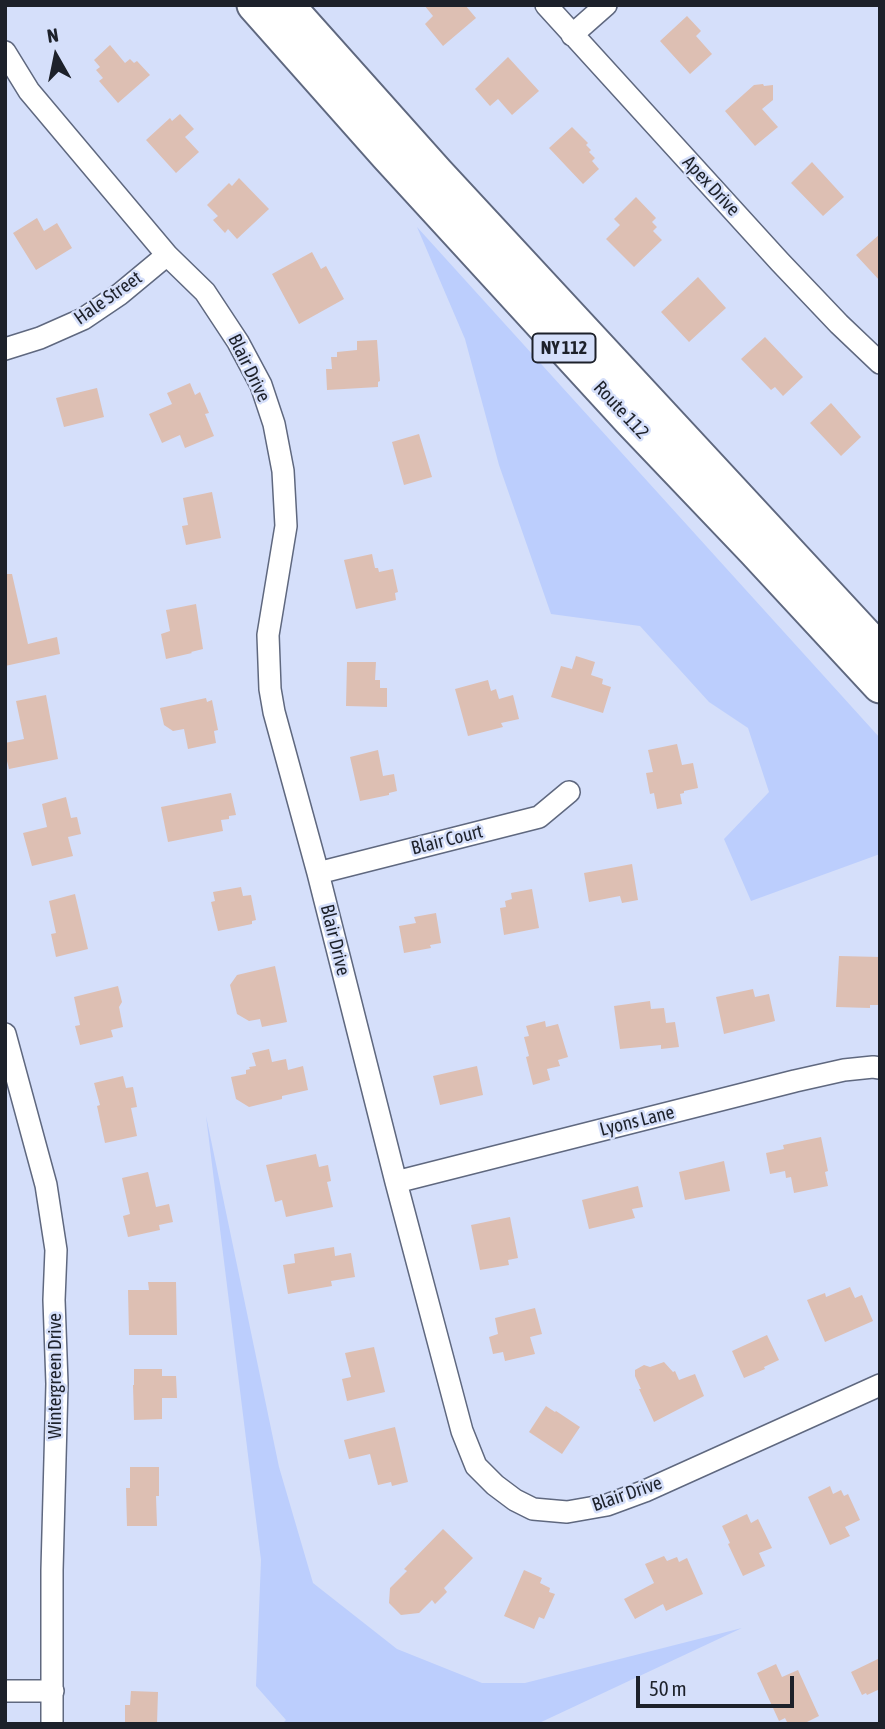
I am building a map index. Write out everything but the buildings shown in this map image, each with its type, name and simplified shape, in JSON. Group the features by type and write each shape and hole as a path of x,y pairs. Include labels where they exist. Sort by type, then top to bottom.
{"main road":[{"name":"Route 112","path":"254,5 387,155 630,420 880,686"},
{"name":"Route 112","path":"287,5 437,173 880,651"}],"street":[{"name":"Apex Drive","path":"546,5 780,262 880,363"},
{"path":"572,35 606,5"},
{"name":"Blair Drive","path":"5,52 29,91 167,255 205,292 238,342 261,385 274,424 283,471 286,526 268,635 270,689 274,712 462,1431 476,1466 495,1485 533,1508 567,1512 607,1505 645,1491 880,1385"},
{"name":"Hale Street","path":"5,349 40,338 83,319 120,294 167,255"},
{"name":"Blair Court","path":"318,873 539,817 569,792"},
{"name":"Wintergreen Drive","path":"5,1034 46,1185 56,1250 54,1300 57,1384 52,1570 52,1724"},
{"name":"Lyons Lane","path":"396,1182 795,1081 844,1070 880,1068"},
{"path":"5,1691 53,1691"}],"shaded area":[{"path":"417,227 880,738 880,854 751,901 724,839 769,792 748,728 709,702 640,626 551,614 499,465 465,339"},
{"path":"206,1116 279,1467 313,1583 397,1649 482,1683 525,1683 742,1628 537,1724 282,1724 286,1720 256,1686 261,1560"}]}
